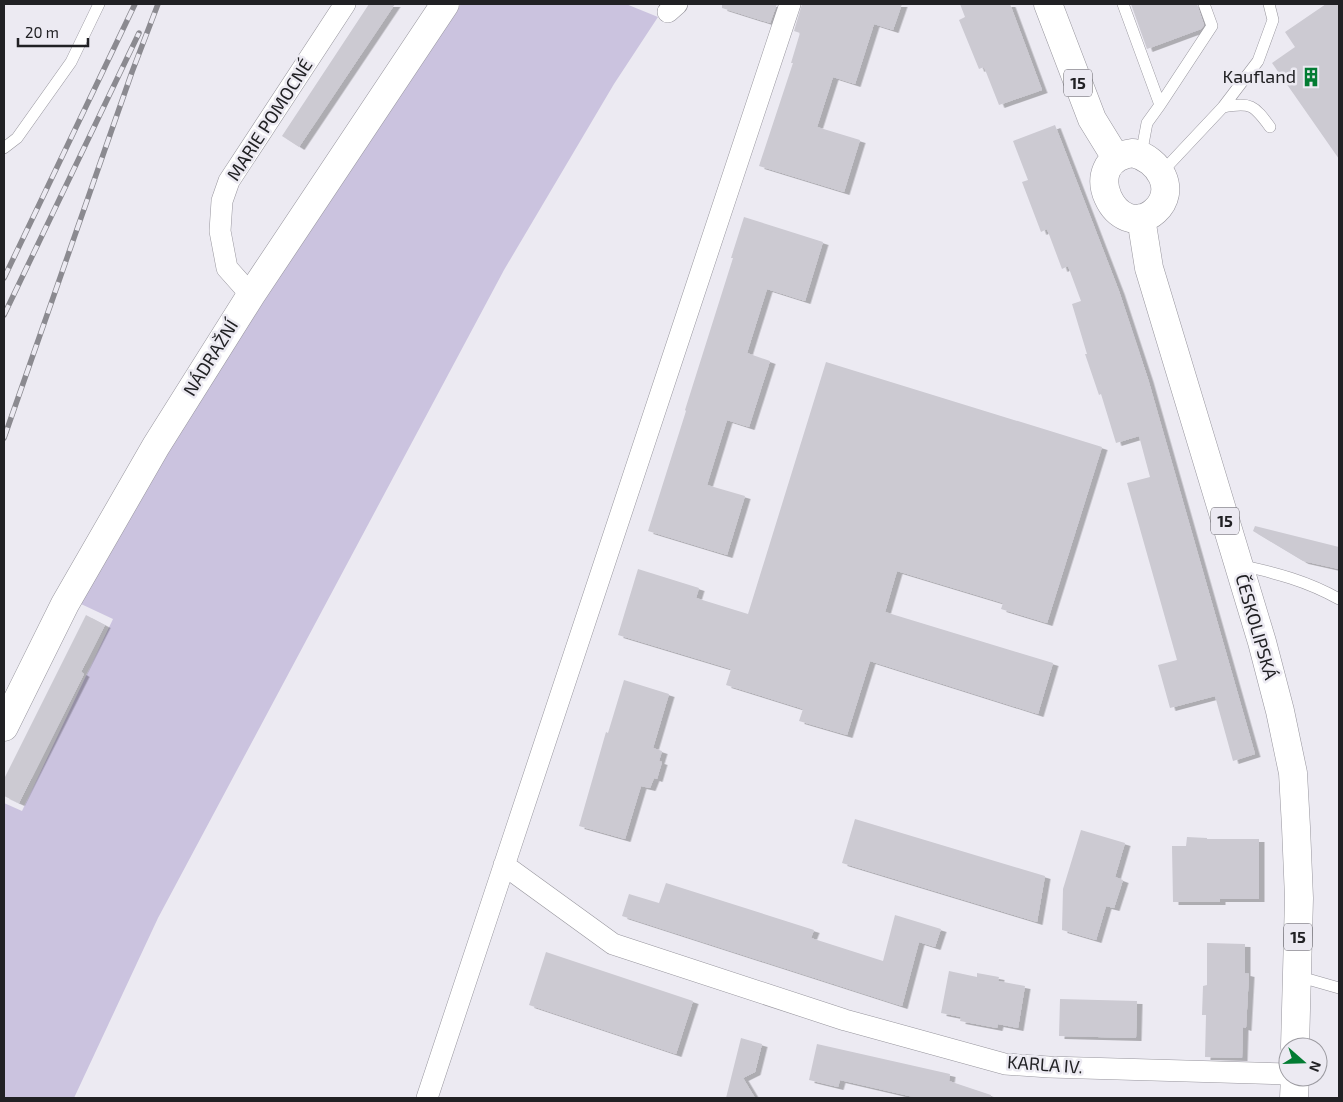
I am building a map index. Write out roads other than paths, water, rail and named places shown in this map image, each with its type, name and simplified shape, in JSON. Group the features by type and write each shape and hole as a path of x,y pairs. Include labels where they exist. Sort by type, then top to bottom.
{"main road":[{"name":"NÁDRAŽNÍ","path":"4,727 65,604 161,437 251,295 445,4"},
{"name":"15","path":"1048,4 1092,119 1140,162 1165,188 1161,204 1149,215 1141,218"},
{"path":"1140,162 1110,164 1106,171 1104,188 1110,204 1124,216 1141,218"},
{"name":"ČESKOLIPSKÁ","path":"1141,218 1149,268 1274,686 1293,773 1299,898 1295,1037"}],"street":[{"name":"MARIE POMOCNÉ","path":"251,295 228,268 220,231 222,201 229,181 345,4"},
{"path":"427,1098 790,4"},
{"name":"KARLA IV.","path":"504,865 612,944 810,1009 1005,1064 1278,1074"}],"lane":[{"path":"4,148 17,138 71,62 99,4"},
{"path":"1124,4 1160,105"},
{"path":"1140,162 1148,123 1212,26 1204,4"},
{"path":"1140,162 1223,107 1258,61 1273,20 1269,4"},
{"path":"1223,107 1239,104 1254,107 1270,127"},
{"path":"1238,565 1288,576 1320,588 1339,600"},
{"path":"1297,976 1339,988"}],"railway":[{"path":"4,278 135,4"},
{"path":"4,438 132,72 158,4"},
{"path":"4,315 139,33"}],"place":[{"name":"Kaufland","path":"1311,77"}]}
